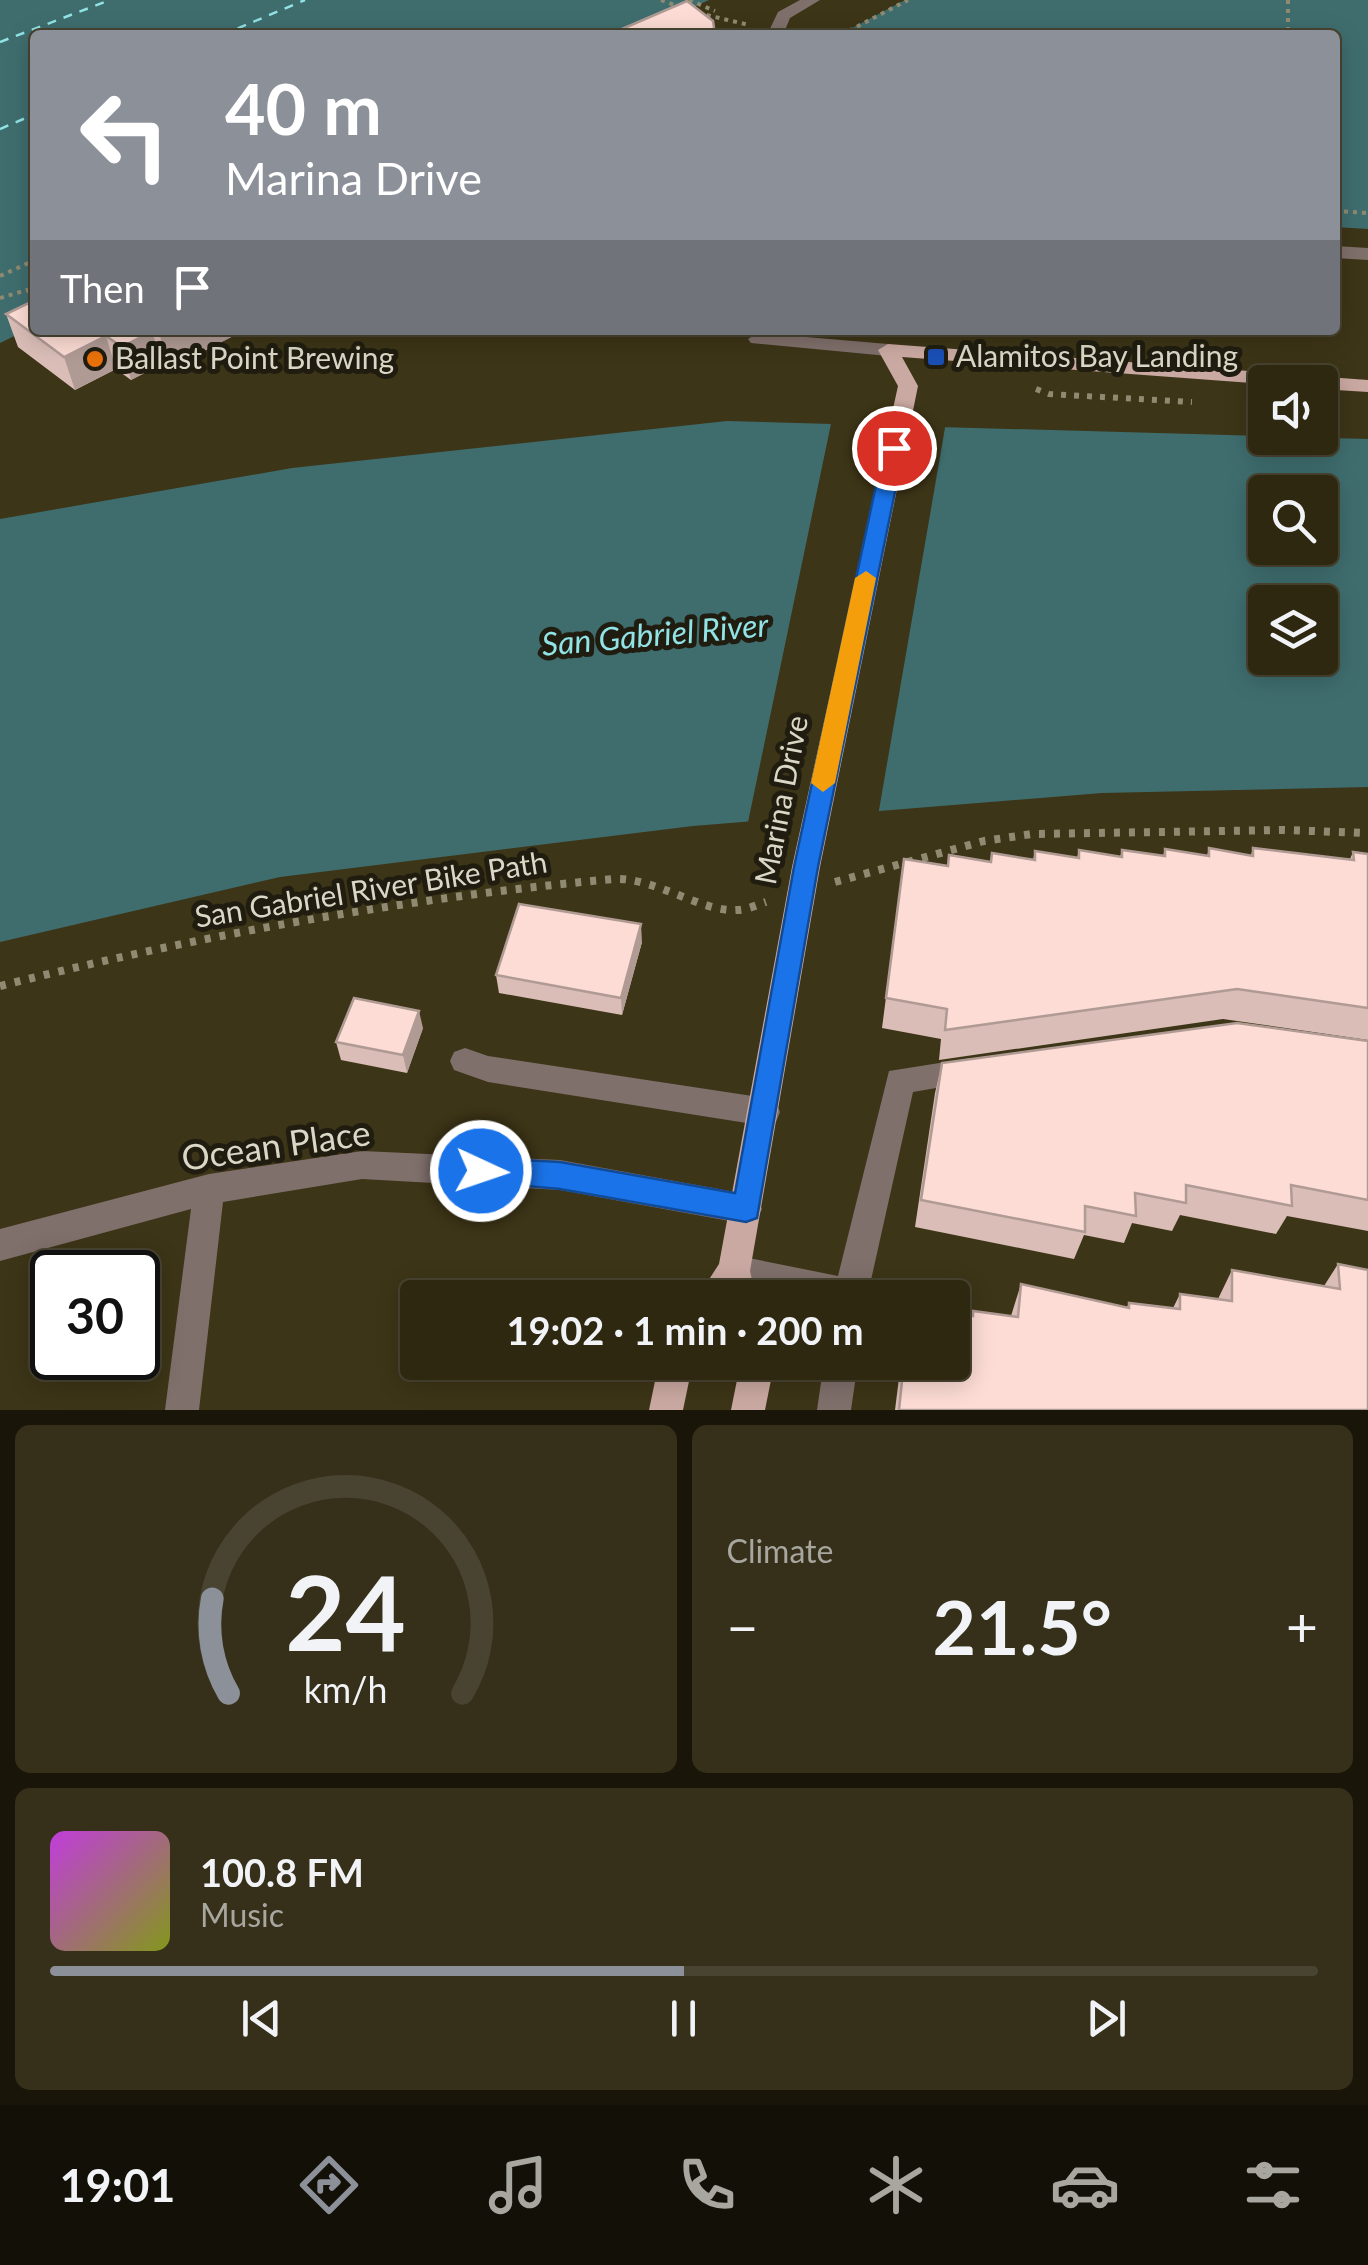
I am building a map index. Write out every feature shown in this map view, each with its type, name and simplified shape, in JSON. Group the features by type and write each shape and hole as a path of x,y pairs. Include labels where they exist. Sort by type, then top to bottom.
{"main road":[{"name":"Marina Drive","path":"737,1280 746,1209 806,867 908,386 888,350"},
{"path":"888,350 1368,386"},
{"path":"666,1410 672,1380"},
{"path":"748,1410 754,1380"}],"street":[{"path":"776,30 783,15 812,0"},
{"path":"1340,252 1368,254"},
{"path":"873,335 888,350"},
{"path":"758,339 888,350"},
{"path":"466,1061 488,1069 765,1112"},
{"path":"854,1280 900,1080 998,1067"},
{"name":"Ocean Place","path":"0,1245 210,1189 362,1165 560,1175 746,1209"},
{"path":"182,1410 210,1189"},
{"path":"834,1410 838,1380"}],"path":[{"path":"661,0 766,30"},
{"path":"689,0 715,11"},
{"path":"851,30 908,0"},
{"path":"1288,0 1288,30"},
{"path":"1340,212 1368,214"},
{"path":"0,276 30,262"},
{"path":"0,298 27,290 30,293"},
{"path":"846,879 984,841 1032,834 1284,830 1368,833"},
{"name":"San Gabriel River Bike Path","path":"0,986 146,949 341,912 603,879 636,880 735,911 749,906"}],"water":[{"path":"0,0 709,0 644,30 30,30 30,328 0,343"},
{"path":"905,0 1368,0 1368,229 1340,227 1340,30 848,30"},
{"name":"San Gabriel River","path":"727,421 1248,436 1248,455 1338,455 1338,438 1368,439 1368,787 1102,793 693,826 280,877 0,942 0,519 292,468"}],"pier":[{"path":"832,419 946,422 878,816 747,827"}],"building":[{"path":"687,1 713,21 714,30 620,30"},
{"path":"30,302 30,332 6,314"},
{"path":"34,335 144,335 122,347 106,336 64,357"},
{"path":"1209,848 1253,856 1253,848 1354,860 1353,852 1368,854 1368,1008 1237,989 945,1030 947,1009 886,998 904,859 948,866 949,855 991,862 992,853 1035,860 1035,851 1079,858 1079,850 1122,857 1122,850 1165,856 1165,849 1209,856"},
{"path":"519,904 641,924 621,998 496,975"},
{"path":"354,998 419,1011 403,1055 336,1042"},
{"path":"1237,1023 1368,1041 1368,1200 1291,1185 1292,1206 1186,1185 1186,1203 1135,1193 1136,1216 1085,1206 1085,1232 921,1200 942,1063"},
{"path":"1338,1264 1368,1270 1368,1410 899,1410 902,1380 970,1380 970,1315 973,1311 1018,1317 1021,1284 1129,1308 1129,1303 1180,1309 1180,1294 1232,1301 1232,1270 1340,1289"}],"ferry route":[{"path":"31,30 110,0"},
{"path":"234,30 305,0"},
{"path":"0,42 30,31"},
{"path":"0,129 30,116"}],"slow traffic":[{"path":"823,783 866,578"}],"place":[{"name":"Alamitos Bay Landing","path":"936,357"},
{"name":"Ballast Point Brewing","path":"95,359"}],"route":[{"path":"481,1171 560,1175 746,1209 806,867 894,448"}]}
